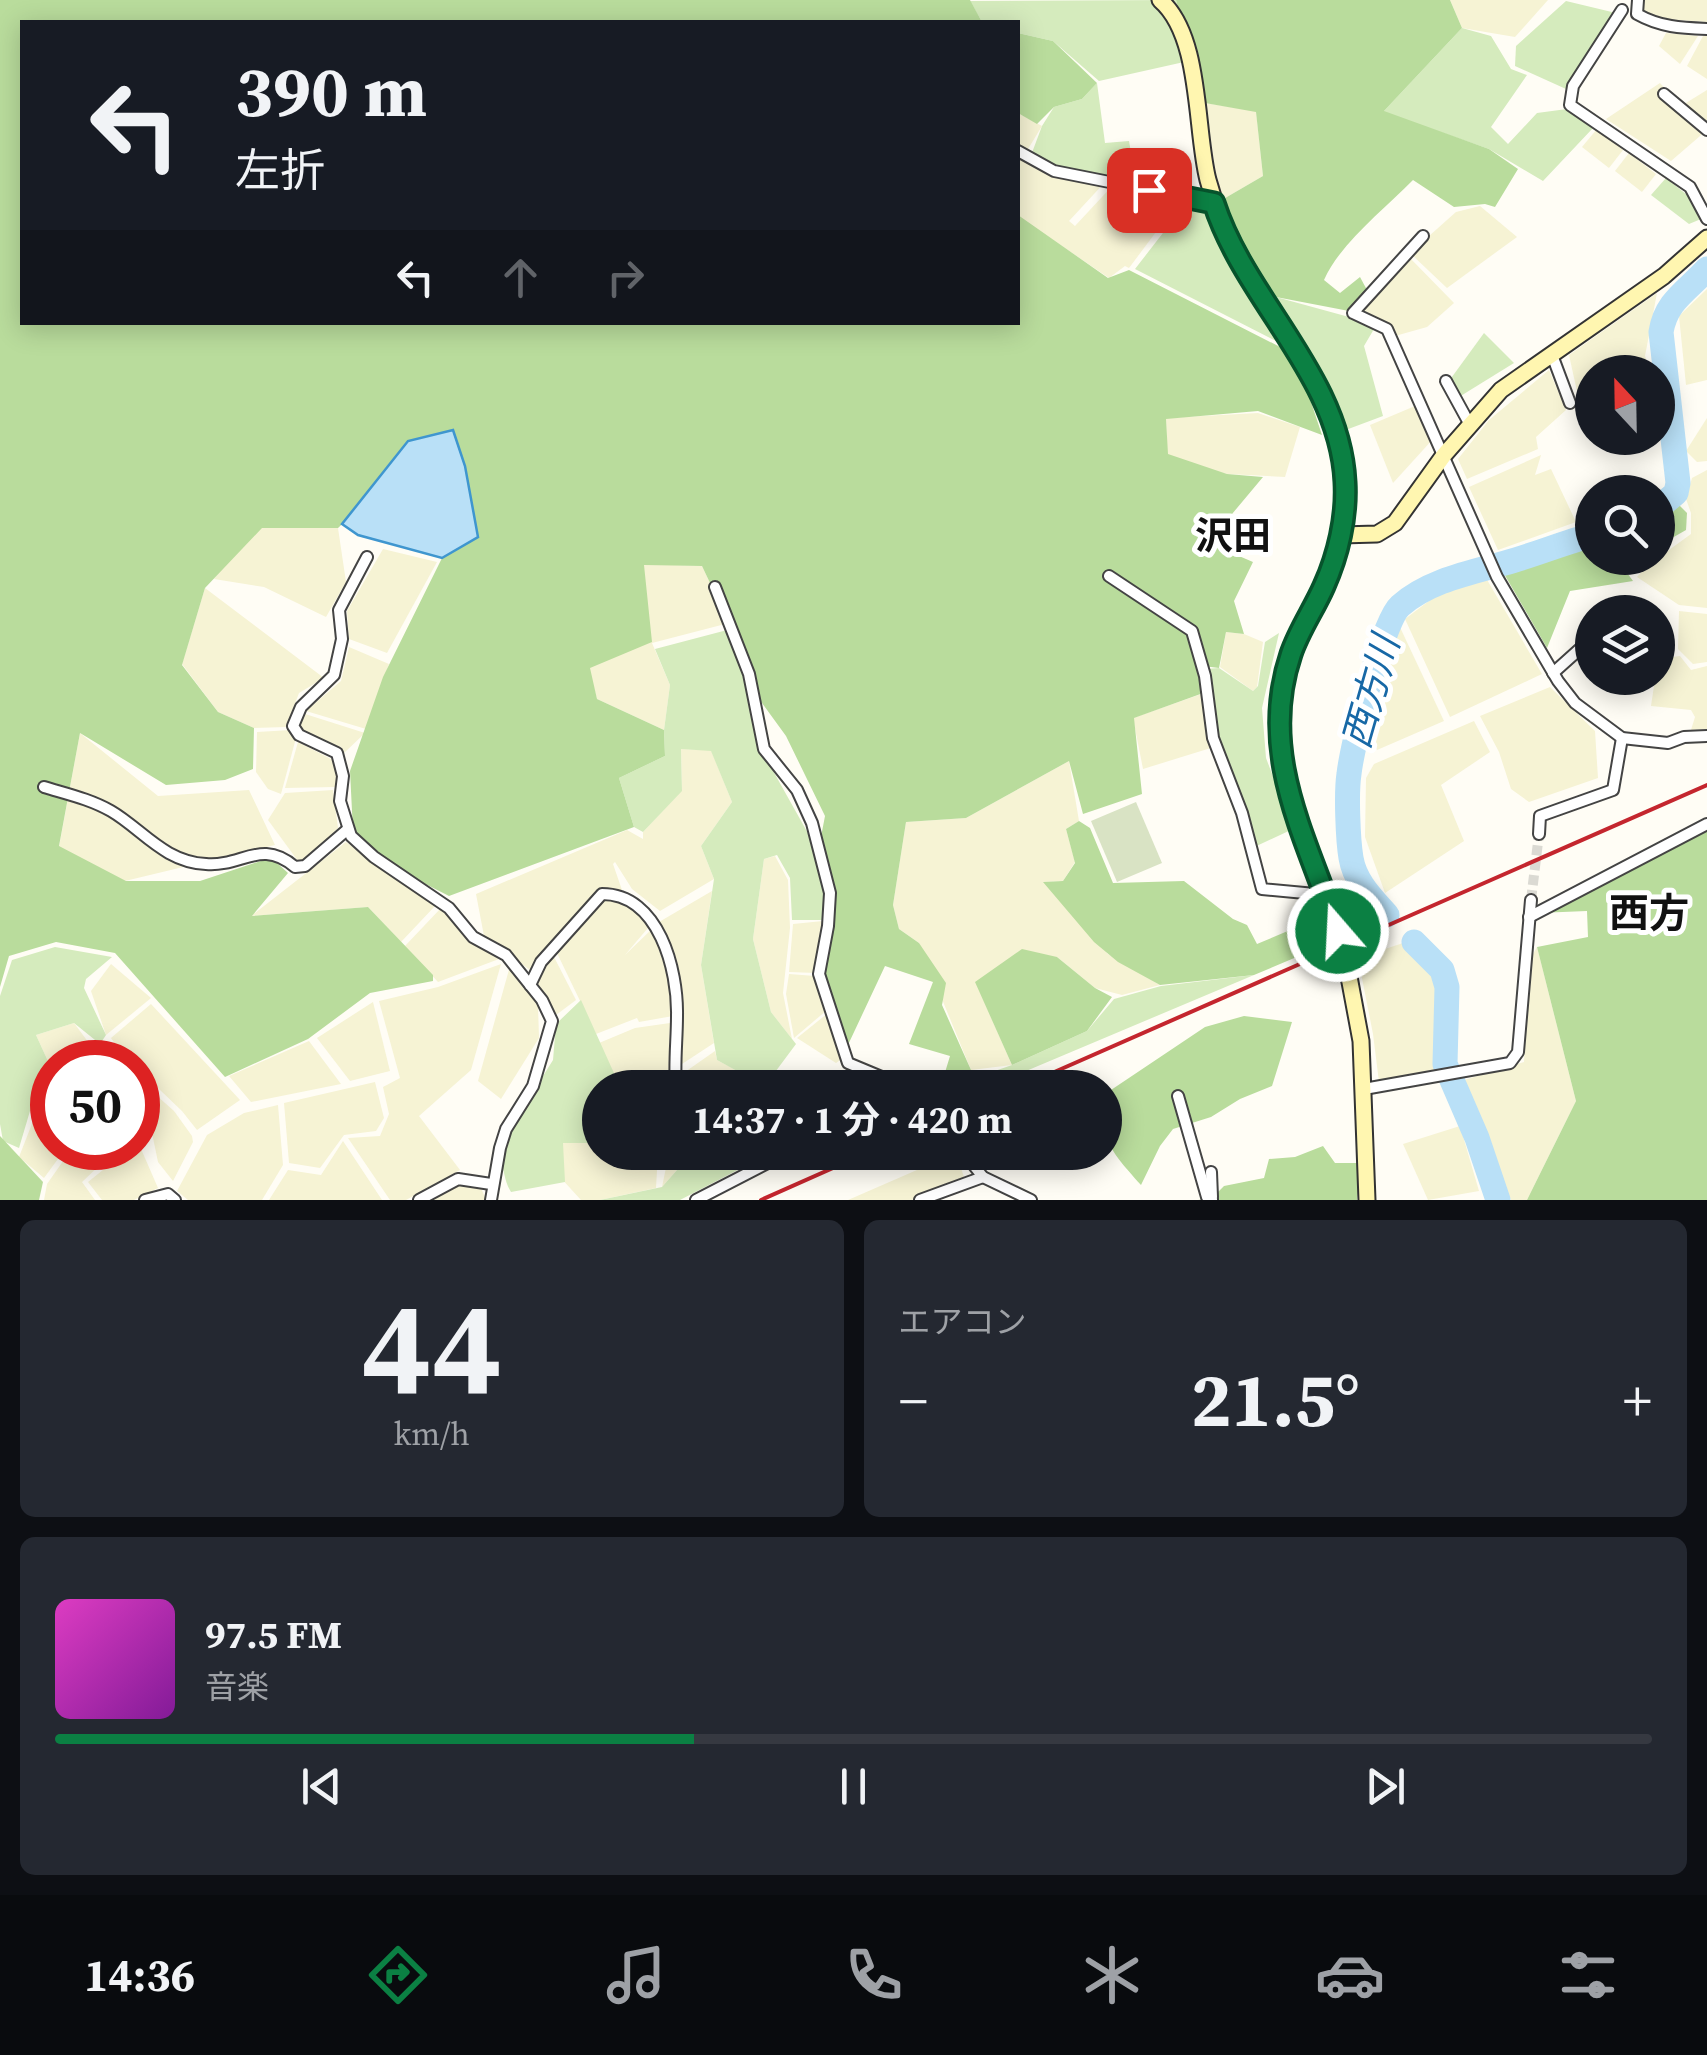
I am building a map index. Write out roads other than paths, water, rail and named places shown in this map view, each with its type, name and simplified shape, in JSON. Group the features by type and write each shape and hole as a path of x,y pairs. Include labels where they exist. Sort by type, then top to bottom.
{"main road":[{"path":"1160,0 1180,28 1191,65 1214,203 1234,246 1324,404 1340,454 1345,483 1341,536 1325,584 1291,653 1280,701 1278,745 1285,783 1338,931"},
{"path":"1341,536 1377,534 1395,523 1444,455 1501,390 1664,276 1707,238"},
{"path":"1347,966 1361,1041 1367,1200"}],"street":[{"path":"1638,0 1637,14 1653,22 1668,27 1707,29"},
{"path":"1622,10 1573,86 1570,105 1690,188 1707,219"},
{"path":"1664,94 1707,130"},
{"path":"1020,152 1054,170 1214,203"},
{"path":"1423,236 1353,313 1387,330 1498,578 1575,703 1622,738 1668,743 1684,737 1707,736"},
{"path":"1552,355 1570,403"},
{"path":"1446,381 1470,423"},
{"path":"367,557 339,610 342,640 334,675 302,706 294,726 299,735 336,753 343,776 340,800 351,836 374,857 450,908 473,938 506,955 542,1000 552,1021 533,1086 506,1129 491,1200"},
{"path":"1108,576 1192,632 1205,676 1213,738 1242,812 1262,889 1326,894"},
{"path":"715,586 749,674 764,749 797,790 812,823 830,893 819,974 848,1063 862,1070"},
{"path":"1553,673 1575,653"},
{"path":"1539,834 1540,816 1613,790 1622,738"},
{"path":"44,788 87,799 114,812 156,845 186,860 207,864 264,852 280,855 294,868 305,866 348,828"},
{"path":"1529,917 1707,824"},
{"path":"530,985 541,962 602,894 616,894 647,914 659,932 678,1014 675,1070"},
{"path":"1364,1088 1510,1063 1518,1052 1530,900"},
{"path":"1178,1096 1206,1195"},
{"path":"696,1200 754,1170"},
{"path":"977,1170 983,1177 1031,1200"},
{"path":"1206,1195 1211,1172"},
{"path":"920,1200 983,1177"},
{"path":"419,1200 458,1179 492,1184"},
{"path":"145,1200 168,1194 176,1200"}],"water":[{"path":"453,430 465,466 478,537 442,558 358,535 342,524 408,441"}],"waterway":[{"name":"西方川","path":"1675,494 1678,483 1661,332 1672,304 1707,269"},
{"name":"西方川","path":"1387,915 1353,867 1348,793 1362,713 1393,617 1411,597 1436,584 1575,541"},
{"name":"西方川","path":"1414,942 1442,970 1447,987 1445,1064 1498,1200"}],"tunnel":[{"path":"1531,900 1539,834"},
{"path":"1338,931 1347,966"}],"railway":[{"path":"1059,1070 1707,785"},
{"path":"761,1200 828,1170"}],"district":[{"name":"沢田","path":"1233,536"},
{"name":"西方","path":"1649,913"}]}
